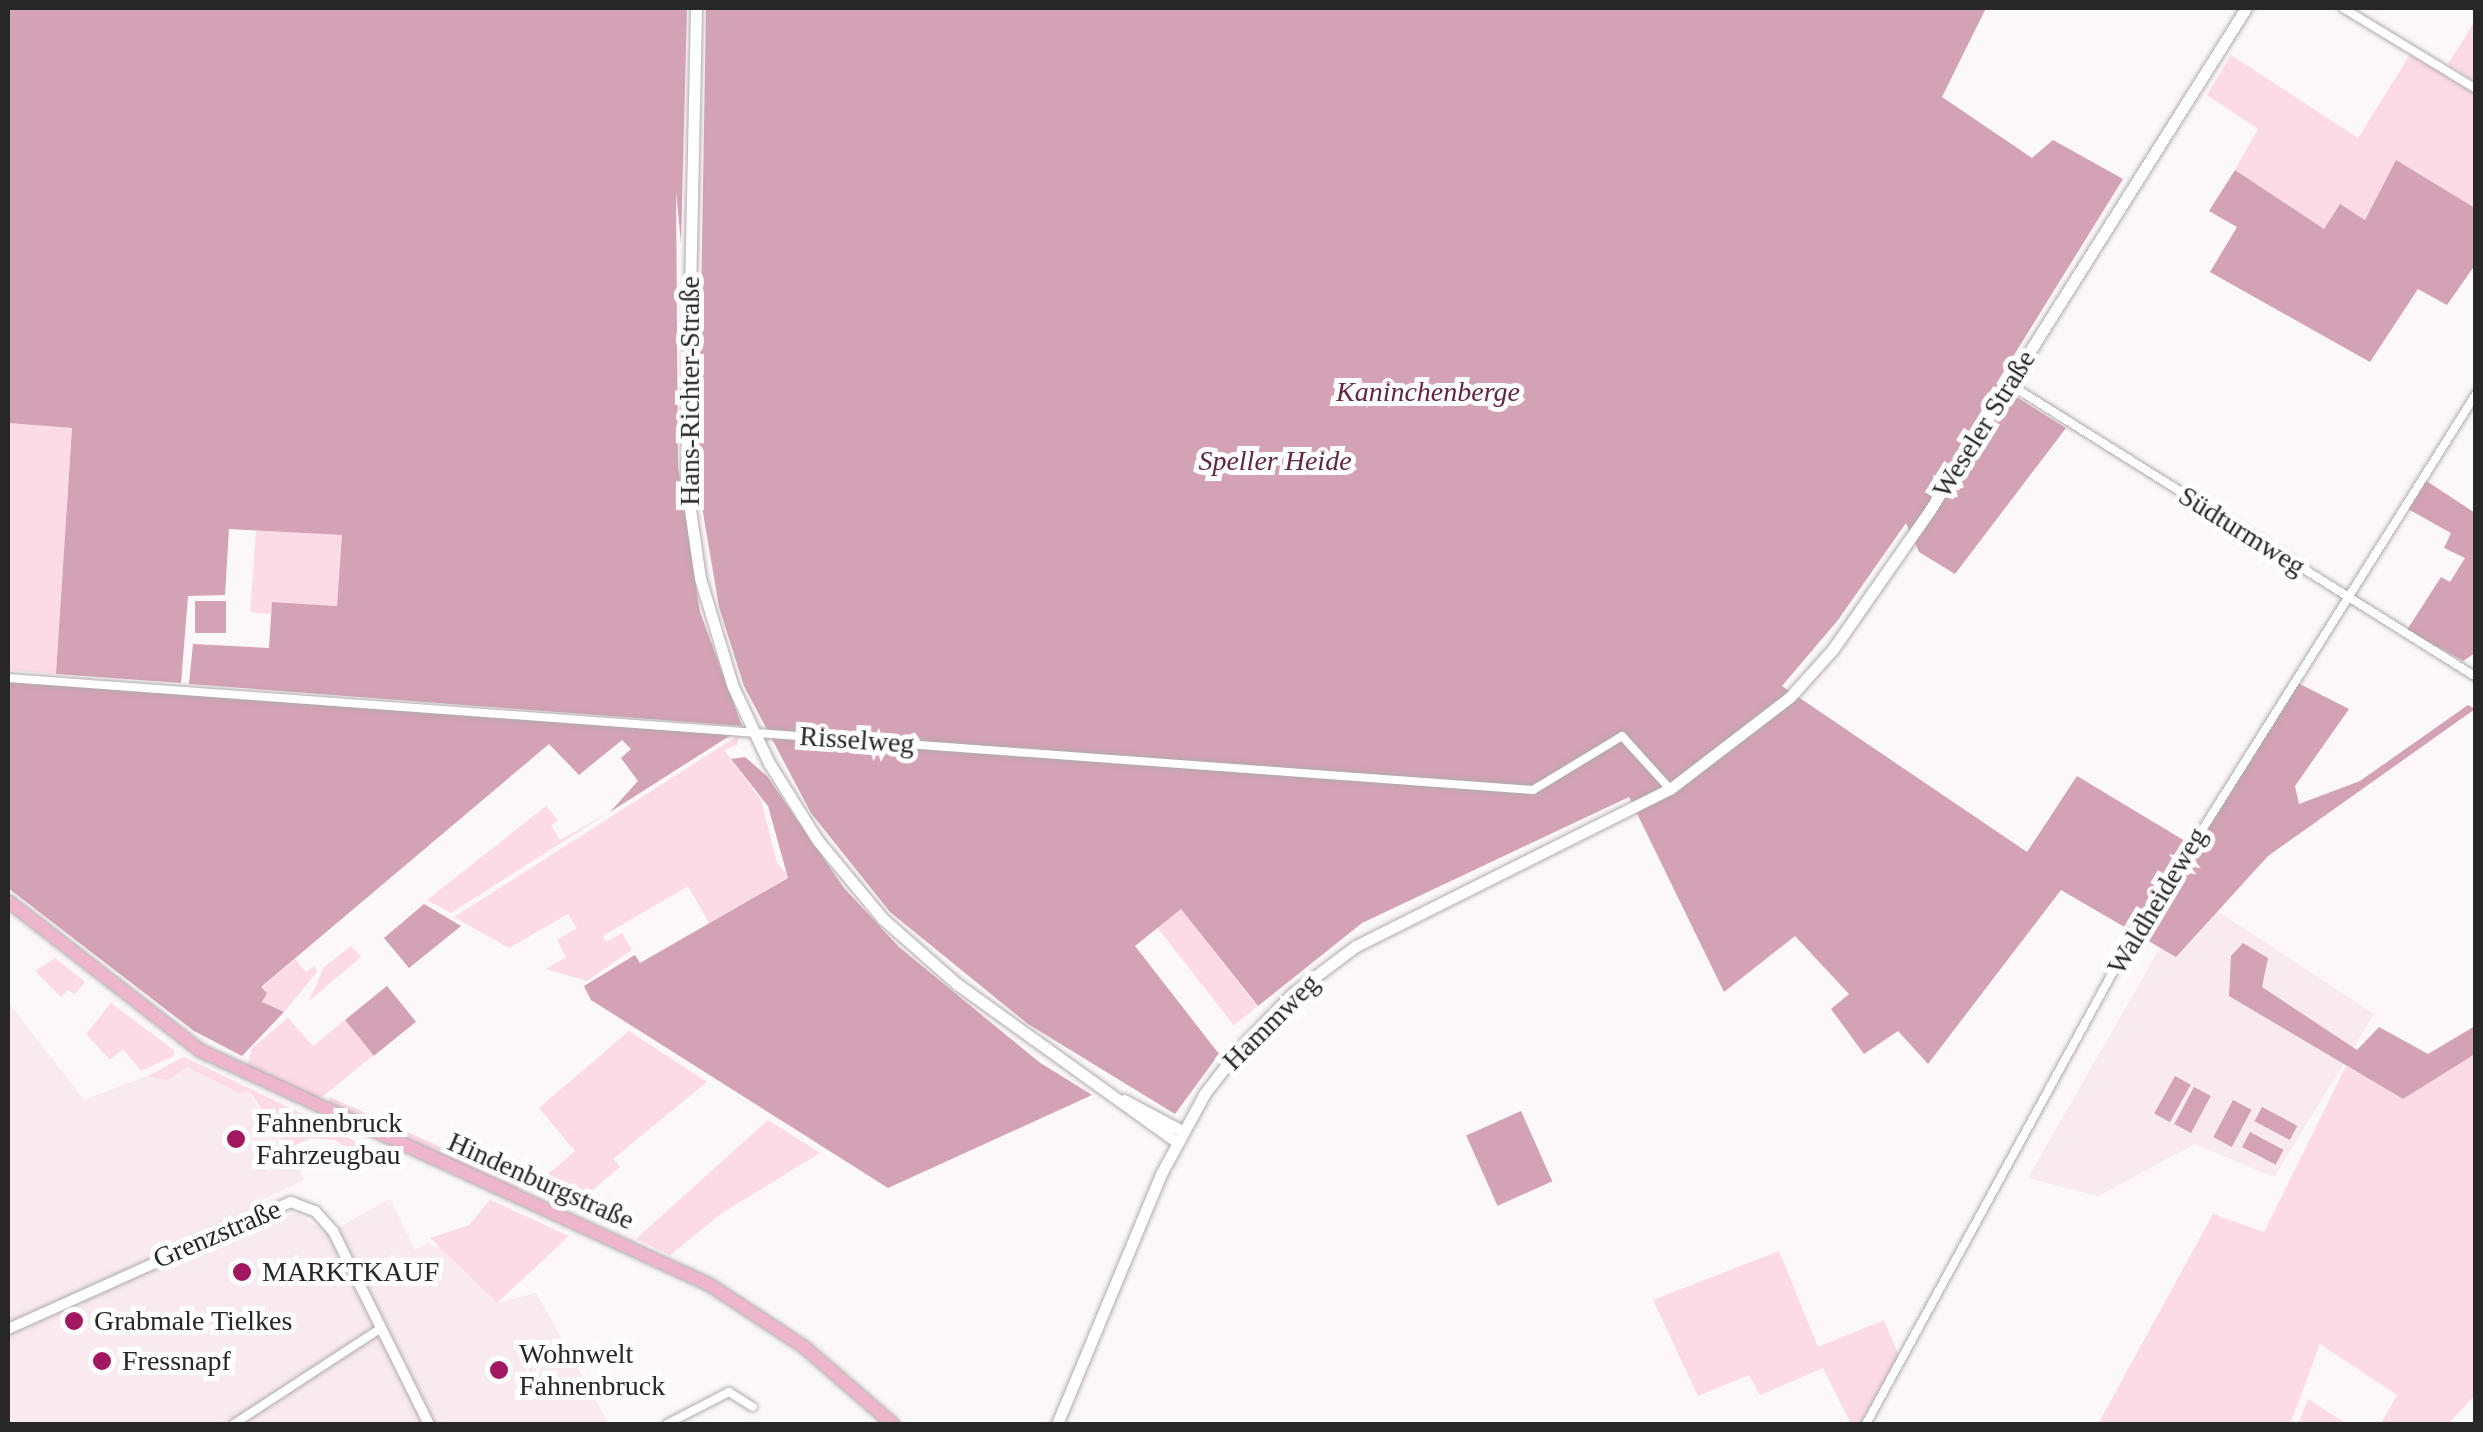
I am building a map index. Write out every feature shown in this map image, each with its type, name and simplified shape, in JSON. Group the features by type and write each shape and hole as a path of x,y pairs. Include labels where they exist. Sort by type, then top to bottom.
{"main road":[{"name":"Hans-Richter-Straße","path":"696,8 687,496 713,630 753,728 818,841 883,919 957,984 1107,1092 1179,1136"},
{"name":"Weseler Straße","path":"1667,790 1761,723 1833,649 2010,384 2246,8"},
{"name":"Hammweg","path":"1057,1424 1179,1136 1254,1032 1344,954 1429,905 1667,790"},
{"name":"Hindenburgstraße","path":"8,901 201,1051 710,1285 804,1346 894,1424"}],"street":[{"path":"2343,8 2476,89"},
{"name":"Südturmweg","path":"2010,384 2476,677"},
{"name":"Waldheideweg","path":"1866,1424 2113,972 2476,394"},
{"name":"Risselweg","path":"8,678 753,728 1534,790 1622,736 1667,790"},
{"name":"Grenzstraße","path":"8,1329 291,1202 314,1211 333,1230 429,1424"},
{"path":"234,1424 381,1328"},
{"path":"668,1424 729,1392 753,1407"}],"shaded area":[{"path":"2475,21 2475,81 2448,64"},
{"path":"2411,53 2475,92 2475,208 2396,160 2365,220 2324,230 2235,170 2258,129 2207,95 2231,55 2358,138"},
{"path":"8,423 72,428 56,674 8,670"},
{"path":"256,530 343,535 337,606 273,602 271,614 250,612"},
{"path":"739,735 737,745 724,750 761,800 777,863 789,877 709,923 688,886 603,936 606,942 622,933 632,950 587,981 546,969 566,957 557,940 577,928 568,914 509,948 454,917"},
{"path":"546,806 558,820 551,825 560,840 610,812 451,913 427,900"},
{"path":"2191,894 2374,1014 2274,1177 2195,1144 2098,1196 2028,1178"},
{"path":"1181,909 1257,1007 1234,1025 1157,927"},
{"path":"351,946 361,957 309,1001 324,967"},
{"path":"55,958 85,982 75,994 68,990 61,997 35,971"},
{"path":"295,959 306,972 315,966 317,972 284,1012 275,1011 262,1001 261,988"},
{"path":"8,1002 84,1100 147,1076 168,1080 186,1066 230,1089 249,1091 268,1126 283,1136 304,1180 256,1203 263,1217 299,1214 327,1234 390,1199 415,1250 427,1243 441,1248 497,1303 536,1293 609,1424 8,1424"},
{"path":"111,1003 174,1050 174,1056 141,1071 123,1049 110,1060 86,1034"},
{"path":"288,1018 313,1046 345,1020 374,1055 322,1097 310,1098 247,1066 252,1048"},
{"path":"629,1031 707,1082 613,1159 620,1167 573,1207 532,1188 575,1151 539,1108"},
{"path":"2475,1054 2475,1395 2448,1424 2381,1424 2397,1395 2320,1344 2290,1424 2098,1424 2213,1214 2264,1232 2346,1066 2403,1099"},
{"path":"184,1057 368,1149 355,1154 335,1140 311,1138 289,1148 249,1091 241,1094 187,1067 168,1080 147,1076"},
{"path":"2175,1076 2191,1085 2170,1122 2154,1114"},
{"path":"2194,1087 2211,1096 2191,1133 2174,1124"},
{"path":"330,1097 527,1186 515,1190 379,1129 329,1104"},
{"path":"2233,1100 2252,1110 2232,1147 2213,1137"},
{"path":"2262,1107 2297,1126 2290,1140 2254,1121"},
{"path":"768,1120 820,1153 722,1213 670,1255 636,1239"},
{"path":"2250,1132 2284,1150 2276,1165 2242,1147"},
{"path":"490,1200 569,1236 497,1303 430,1238 469,1225"},
{"path":"1779,1251 1818,1347 1884,1320 1900,1358 1860,1424 1851,1424 1823,1368 1760,1395 1749,1375 1698,1396 1653,1300"},
{"path":"2308,1399 2347,1424 2298,1424"}],"green space":[{"path":"8,8 687,8 681,243 676,191 678,467 700,612 742,726 189,684 193,644 269,648 272,602 337,606 342,535 229,529 225,595 188,596 181,683 56,674 72,428 8,423"},
{"name":"Speller Heide","path":"706,8 1986,8 1942,97 2032,158 2053,140 2123,179 1996,384 2066,428 1955,574 1919,552 1906,523 1838,620 1782,686 2027,852 2077,776 2190,844 2292,680 2349,709 2295,786 2299,804 2360,781 2468,705 2475,709 2268,856 2176,957 2061,890 1928,1064 1898,1031 1864,1054 1831,1009 1849,994 1795,936 1724,992 1629,797 1362,923 1258,1006 1181,909 1135,946 1219,1054 1175,1114 1028,1024 890,912 811,813 744,686 719,607 698,483"},
{"path":"2396,160 2475,208 2475,265 2447,305 2418,289 2370,362 2210,272 2237,227 2209,211 2235,170 2324,229 2340,204 2365,220"},
{"path":"2425,480 2475,513 2475,653 2463,661 2407,630 2441,577 2450,582 2465,558 2444,548 2451,533 2408,509"},
{"path":"195,601 226,601 226,633 195,633"},
{"path":"8,680 731,735 610,812 638,781 621,758 631,749 622,740 579,775 549,744 261,987 267,993 262,1002 284,1012 242,1056 194,1031 8,888"},
{"path":"745,757 767,776 844,888 899,947 1039,1062 1092,1095 888,1188 591,1000 584,986 635,955 640,963 788,878 768,806 731,759"},
{"path":"424,904 461,926 409,968 384,938"},
{"path":"2243,943 2268,958 2262,987 2357,1050 2379,1027 2428,1054 2475,1026 2475,1054 2403,1099 2229,996 2231,956"},
{"path":"387,986 416,1022 374,1056 345,1020"},
{"path":"1521,1111 1552,1181 1498,1206 1466,1135"}],"place":[{"name":"Fahnenbruck Fahrzeugbau","path":"236,1139"},
{"name":"MARKTKAUF","path":"242,1272"},
{"name":"Grabmale Tielkes","path":"74,1321"},
{"name":"Fressnapf","path":"102,1361"},
{"name":"Wohnwelt Fahnenbruck","path":"499,1370"}],"park label":[{"name":"Kaninchenberge","path":"1428,392"}]}
